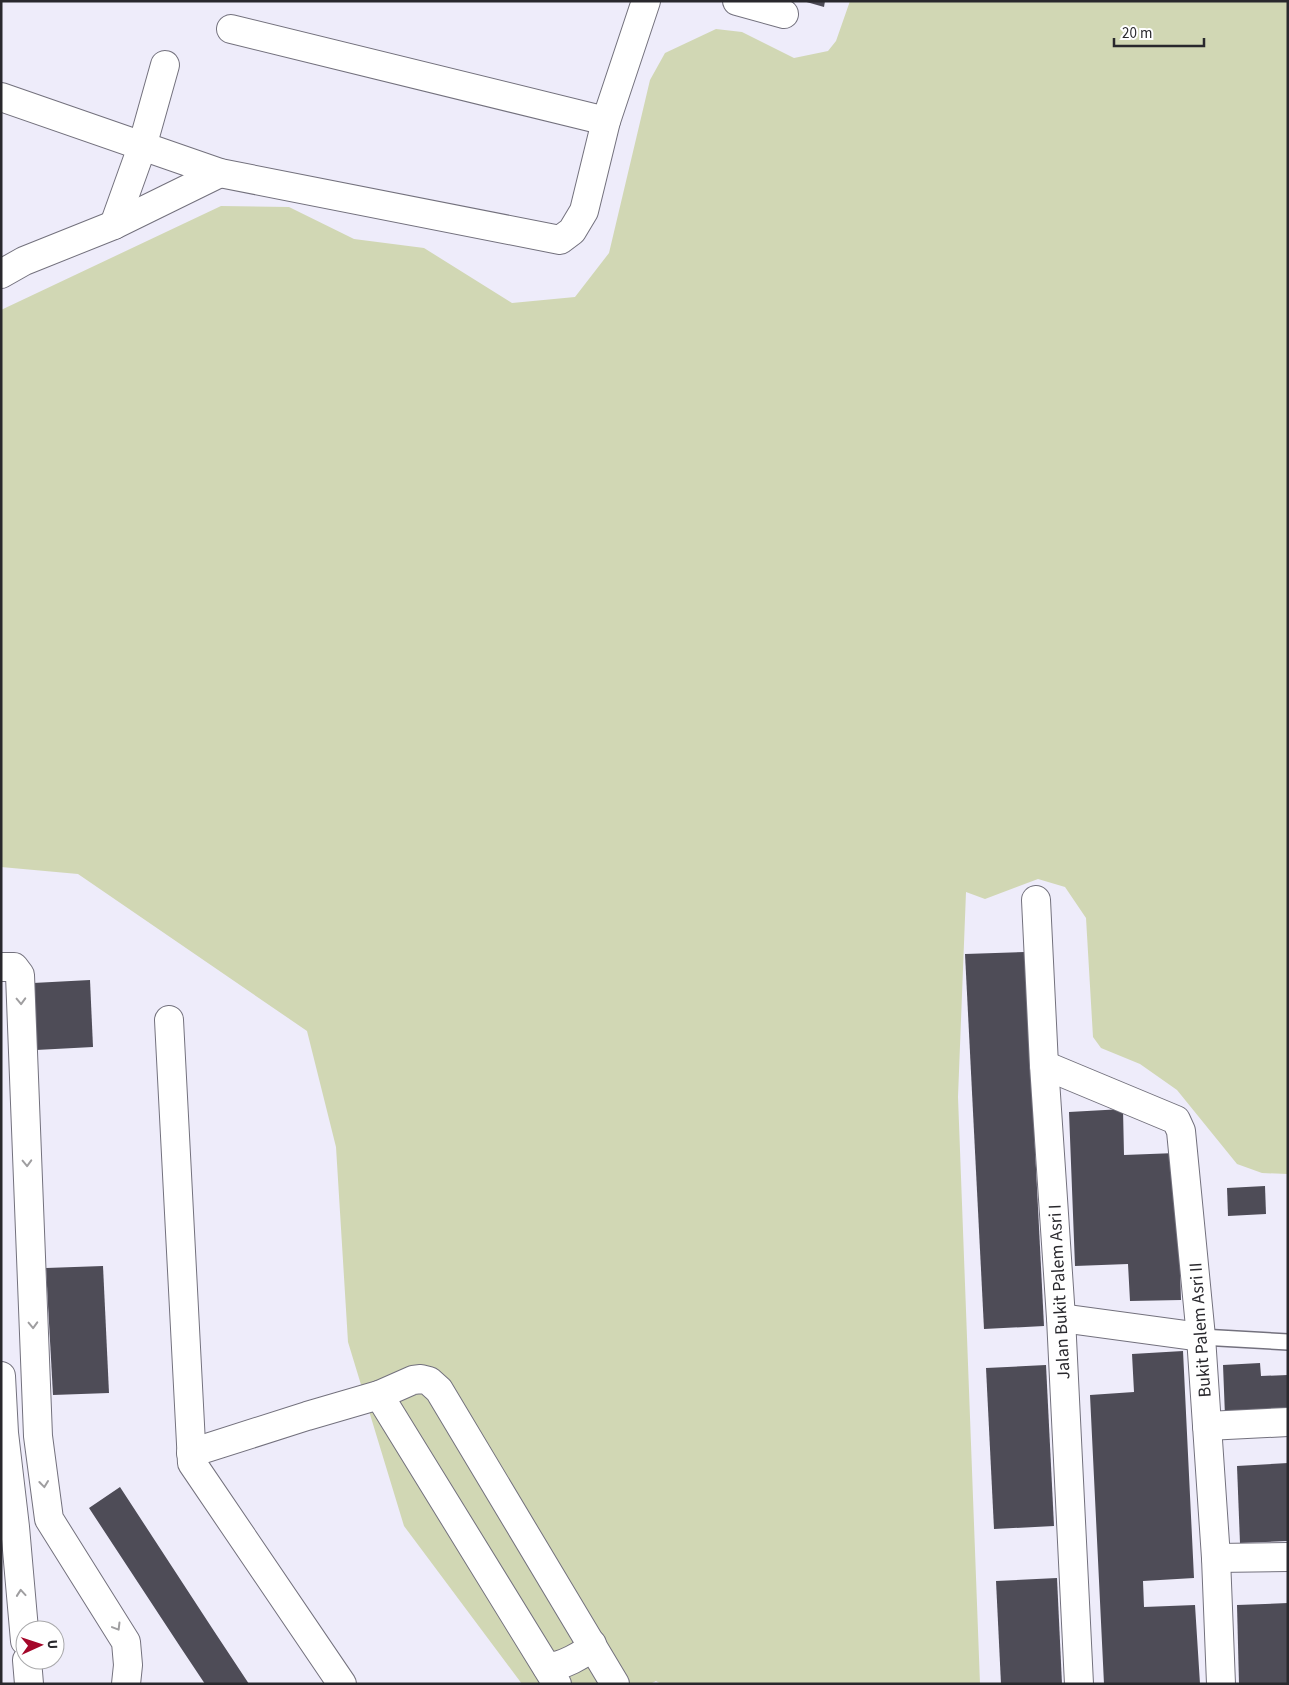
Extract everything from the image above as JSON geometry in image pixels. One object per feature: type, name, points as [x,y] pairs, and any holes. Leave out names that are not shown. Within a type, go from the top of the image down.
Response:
[{"type":"street","points":[[1,97],[220,173],[560,240],[572,231],[584,211],[606,121],[646,1]]},
{"type":"street","points":[[737,1],[784,14]]},
{"type":"street","points":[[231,29],[606,121]]},
{"type":"street","points":[[114,225],[142,147],[165,65]]},
{"type":"street","points":[[9,262],[114,225],[220,173]]},
{"type":"street","name":"Jalan Bukit Palem Asri I","points":[[1036,900],[1044,1065],[1061,1318],[1079,1684]]},
{"type":"street","points":[[1,967],[14,967],[20,975],[38,1436],[49,1519],[126,1642],[128,1665],[126,1684]]},
{"type":"street","points":[[169,1020],[192,1463],[342,1684]]},
{"type":"street","name":"Bukit Palem Asri II","points":[[1044,1065],[1176,1120],[1182,1131],[1201,1337],[1216,1558],[1221,1684]]},
{"type":"street","points":[[1061,1318],[1201,1337]]},
{"type":"street","points":[[1,1376],[3,1433],[15,1527],[23,1620]]},
{"type":"street","points":[[191,1452],[379,1395],[413,1380],[429,1381],[439,1390],[615,1684]]},
{"type":"street","points":[[379,1395],[552,1676]]},
{"type":"street","points":[[1207,1426],[1288,1422]]},
{"type":"street","points":[[3,1433],[38,1436]]},
{"type":"street","points":[[15,1527],[49,1519]]},
{"type":"street","points":[[1216,1558],[1288,1557]]},
{"type":"street","points":[[552,1676],[557,1666],[585,1653],[592,1644]]},
{"type":"street","points":[[28,1670],[29,1684]]},
{"type":"lane","points":[[1201,1337],[1288,1342]]},
{"type":"green space","points":[[850,1],[1288,1],[1288,1174],[1262,1173],[1237,1164],[1177,1090],[1140,1064],[1101,1048],[1093,1037],[1086,918],[1065,887],[1038,879],[985,899],[966,892],[958,1097],[980,1684],[661,1684],[656,1681],[650,1684],[522,1684],[404,1526],[348,1342],[336,1147],[307,1031],[78,874],[1,867],[1,310],[221,206],[289,207],[354,239],[424,248],[512,303],[575,297],[609,253],[650,80],[665,53],[716,29],[742,32],[794,58],[828,51],[836,41]]},
{"type":"building","points":[[803,1],[825,1],[824,7]]},
{"type":"building","points":[[1025,952],[1044,1326],[984,1329],[965,954]]},
{"type":"building","points":[[90,980],[93,1047],[36,1050],[33,983]]},
{"type":"building","points":[[1123,1109],[1124,1155],[1176,1153],[1181,1300],[1130,1301],[1128,1264],[1075,1266],[1069,1112]]},
{"type":"building","points":[[1265,1186],[1266,1214],[1228,1216],[1227,1188]]},
{"type":"building","points":[[103,1266],[109,1393],[53,1395],[46,1268]]},
{"type":"building","points":[[1183,1351],[1194,1578],[1143,1581],[1144,1607],[1195,1605],[1200,1684],[1104,1684],[1090,1395],[1134,1392],[1132,1354]]},
{"type":"building","points":[[1260,1363],[1261,1376],[1288,1375],[1288,1413],[1225,1416],[1223,1365]]},
{"type":"building","points":[[1046,1365],[1054,1526],[994,1529],[986,1368]]},
{"type":"building","points":[[1288,1463],[1288,1541],[1240,1543],[1237,1466]]},
{"type":"building","points":[[120,1487],[249,1684],[205,1684],[89,1508]]},
{"type":"building","points":[[1057,1578],[1062,1684],[1001,1684],[996,1581]]},
{"type":"building","points":[[1288,1603],[1288,1684],[1239,1684],[1237,1605]]}]
